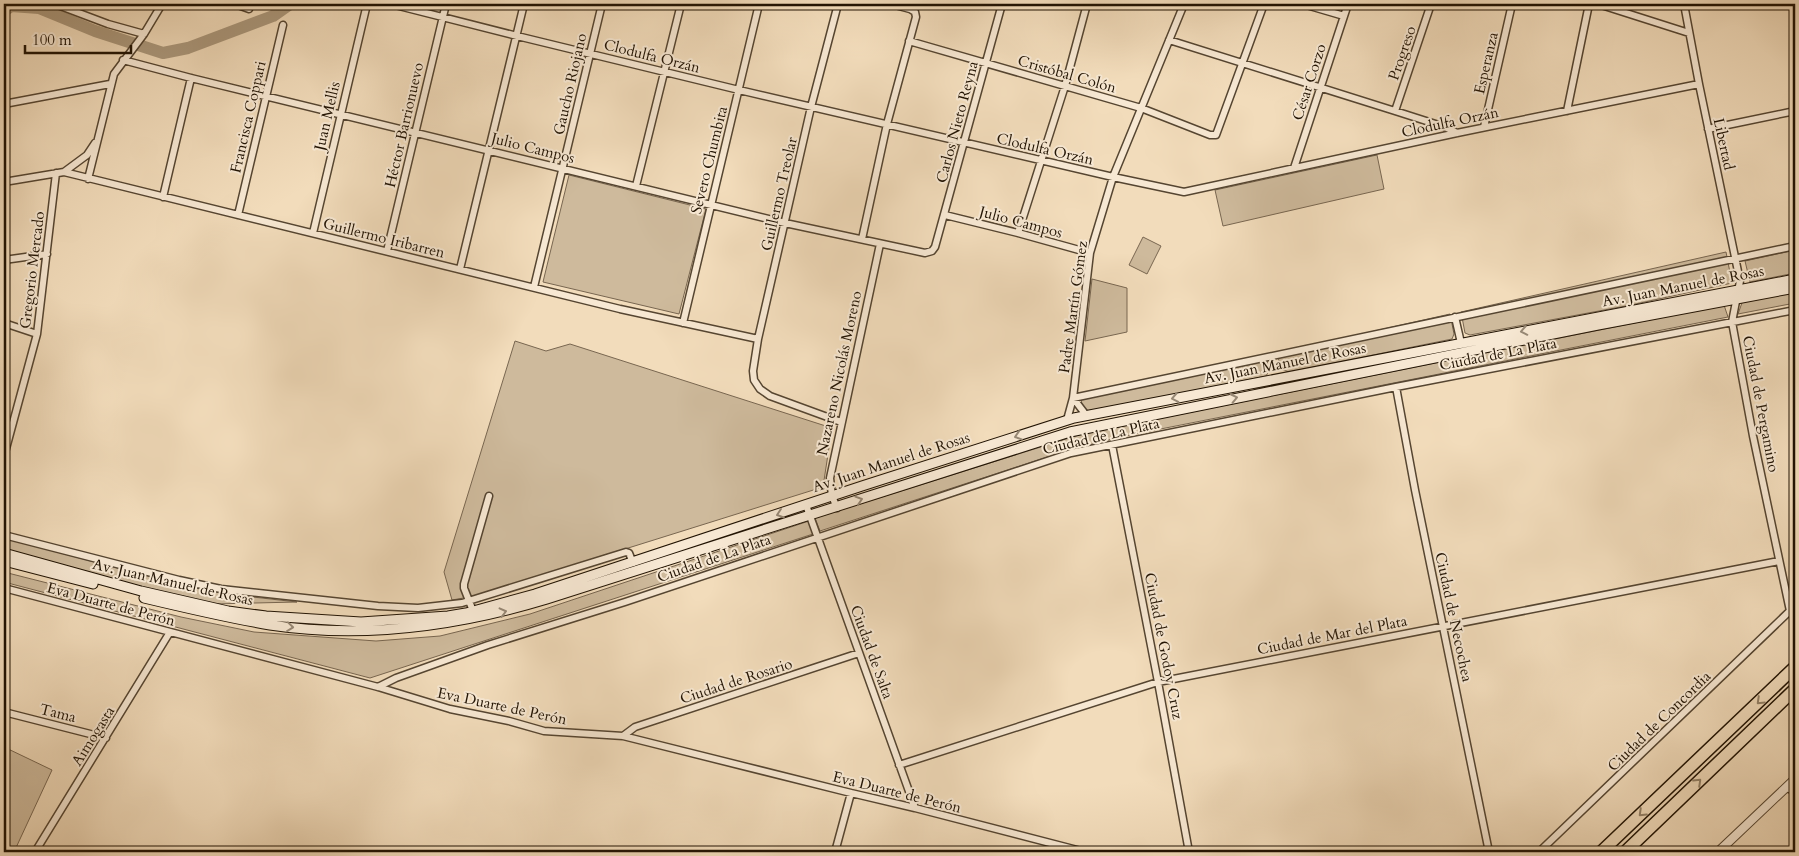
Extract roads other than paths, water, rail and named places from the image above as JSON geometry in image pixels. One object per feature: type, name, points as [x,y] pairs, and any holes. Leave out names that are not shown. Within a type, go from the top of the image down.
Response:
[{"type":"highway","points":[[1601,852],[1795,668]]},
{"type":"highway","points":[[1625,852],[1795,689]]},
{"type":"main road","name":"Av. Juan Manuel de Rosas","points":[[4,561],[210,614],[271,625],[372,630],[450,623],[505,612],[810,517],[1070,432],[1738,294],[1795,279]]},
{"type":"main road","name":"Av. Juan Manuel de Rosas","points":[[4,553],[141,591],[228,611],[323,621],[361,622],[421,619],[473,611],[535,594],[1086,415],[1461,343],[1738,294],[1795,288]]},
{"type":"street","points":[[55,4],[108,24],[144,34]]},
{"type":"street","points":[[88,180],[110,84],[114,74],[144,34],[162,4]]},
{"type":"street","points":[[235,4],[250,9]]},
{"type":"street","name":"Juan Mellis","points":[[313,233],[367,4]]},
{"type":"street","name":"Clodulfa Orzán","points":[[391,4],[739,90],[1184,192],[1484,127],[1699,84]]},
{"type":"street","name":"Héctor Barrionuevo","points":[[388,251],[446,4]]},
{"type":"street","points":[[460,269],[524,4]]},
{"type":"street","name":"Gaucho Riojano","points":[[534,287],[602,4]]},
{"type":"street","points":[[636,186],[682,4]]},
{"type":"street","name":"Severo Chumbita","points":[[683,323],[759,4]]},
{"type":"street","name":"Guillermo Treolar","points":[[838,4],[811,107],[758,339],[753,371],[754,380],[760,389],[770,396],[841,422]]},
{"type":"street","points":[[862,239],[887,124],[916,17],[915,12],[910,9],[891,4]]},
{"type":"street","name":"Carlos Nieto Reyna","points":[[935,247],[1002,4]]},
{"type":"street","points":[[1018,233],[1065,86],[1087,4]]},
{"type":"street","name":"Padre Martín Gómez","points":[[1067,420],[1073,398],[1090,253],[1113,177],[1184,4]]},
{"type":"street","points":[[1243,64],[1264,4]]},
{"type":"street","points":[[1303,4],[1344,16]]},
{"type":"street","name":"César Corzo","points":[[1294,168],[1348,4]]},
{"type":"street","name":"Progreso","points":[[1396,111],[1431,4]]},
{"type":"street","name":"Esperanza","points":[[1484,127],[1512,4]]},
{"type":"street","points":[[1567,111],[1589,4]]},
{"type":"street","points":[[1598,4],[1689,33]]},
{"type":"street","name":"Libertad","points":[[1684,4],[1740,282],[1738,294]]},
{"type":"street","name":"Francisca Coppari","points":[[238,215],[283,25]]},
{"type":"street","points":[[1169,40],[1396,111],[1457,133]]},
{"type":"street","name":"Cristóbal Colón","points":[[909,41],[1141,108],[1216,136],[1243,64]]},
{"type":"street","name":"Julio Campos","points":[[123,60],[265,97],[785,223],[925,253],[932,251],[935,247]]},
{"type":"street","points":[[163,197],[190,78]]},
{"type":"street","points":[[4,104],[110,84]]},
{"type":"street","points":[[1708,129],[1795,111]]},
{"type":"street","points":[[64,172],[87,156],[99,135]]},
{"type":"street","name":"Guillermo Iribarren","points":[[4,182],[64,172],[88,180],[683,323],[758,339]]},
{"type":"street","name":"Gregorio Mercado","points":[[4,456],[37,334],[56,173]]},
{"type":"street","name":"Julio Campos","points":[[945,215],[1090,253]]},
{"type":"street","name":"Nazareno Nicolás Moreno","points":[[837,508],[832,496],[830,478],[880,244]]},
{"type":"street","points":[[1086,415],[1073,398],[1795,246]]},
{"type":"street","points":[[4,260],[47,254]]},
{"type":"street","name":"Ciudad de Pergamino","points":[[1738,294],[1732,322],[1779,561],[1793,608]]},
{"type":"street","name":"Ciudad de La Plata","points":[[378,688],[396,678],[488,646],[1071,453],[1396,387],[1795,310]]},
{"type":"street","points":[[1455,318],[1461,343]]},
{"type":"street","points":[[4,324],[37,334]]},
{"type":"street","name":"Ciudad de Necochea","points":[[1396,387],[1415,490],[1489,852]]},
{"type":"street","name":"Ciudad de Godoy Cruz","points":[[1112,445],[1189,852]]},
{"type":"street","points":[[473,611],[464,584],[489,496]]},
{"type":"street","name":"Ciudad de Salta","points":[[806,505],[915,808]]},
{"type":"street","points":[[4,535],[179,580],[239,592],[411,608],[469,600],[626,552],[629,553],[633,563]]},
{"type":"street","name":"Ciudad de Mar del Plata","points":[[899,765],[1158,682],[1779,561]]},
{"type":"street","name":"Eva Duarte de Perón","points":[[4,588],[450,709],[509,721],[544,731],[623,736],[1085,852]]},
{"type":"street","name":"Ciudad de Concordia","points":[[1539,852],[1793,608]]},
{"type":"street","name":"Aimogasta","points":[[35,852],[170,632]]},
{"type":"street","name":"Ciudad de Rosario","points":[[623,736],[636,727],[859,654]]},
{"type":"street","name":"Tama","points":[[4,712],[106,738]]},
{"type":"street","points":[[1718,852],[1795,779]]},
{"type":"street","points":[[1786,788],[1795,791]]},
{"type":"street","points":[[836,852],[851,793]]},
{"type":"waterway","points":[[4,11],[11,6],[39,8],[95,31],[163,53],[188,48],[273,16],[290,4]]}]
